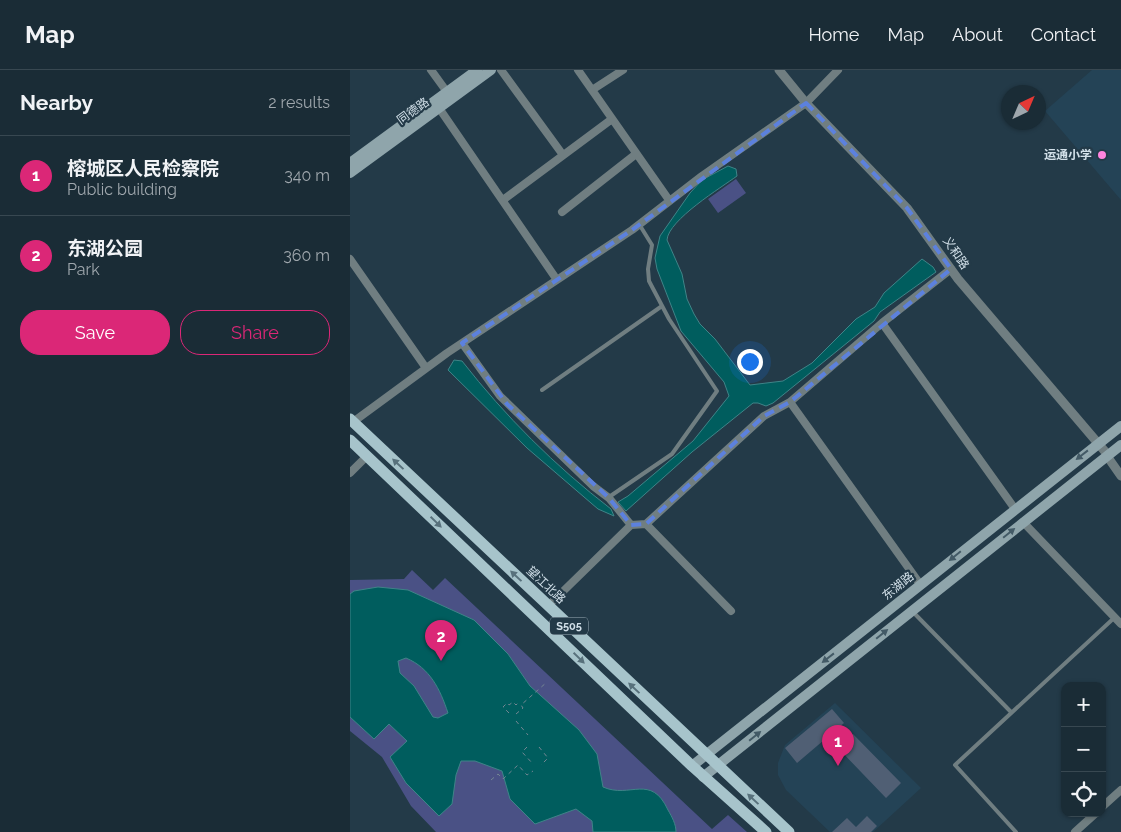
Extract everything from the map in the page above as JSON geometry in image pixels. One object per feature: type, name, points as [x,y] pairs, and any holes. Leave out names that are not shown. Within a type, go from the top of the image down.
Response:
[{"type":"main road","name":"同德路","points":[[350,163],[477,70]]},
{"type":"main road","name":"同德路","points":[[350,173],[491,70]]},
{"type":"main road","name":"望江北路","points":[[352,420],[705,755],[789,832]]},
{"type":"main road","name":"东湖路","points":[[692,766],[1015,508],[1121,426]]},
{"type":"main road","name":"S505","points":[[350,440],[703,777],[766,832]]},
{"type":"main road","points":[[703,777],[1023,522],[1114,452]]},
{"type":"street","points":[[431,70],[447,92]]},
{"type":"street","points":[[501,70],[563,155]]},
{"type":"street","points":[[578,70],[669,200]]},
{"type":"street","points":[[592,90],[623,70]]},
{"type":"street","name":"义和路","points":[[780,70],[806,103],[907,208],[928,234],[950,269],[1098,443],[1114,452],[1121,476]]},
{"type":"street","points":[[352,420],[462,343],[639,224],[669,200],[806,103],[838,70]]},
{"type":"street","points":[[439,108],[557,280]]},
{"type":"street","points":[[502,200],[612,119]]},
{"type":"street","points":[[562,212],[636,154]]},
{"type":"street","points":[[350,259],[426,368]]},
{"type":"street","points":[[548,606],[631,525],[646,524],[764,416],[790,402],[882,323],[950,269]]},
{"type":"street","points":[[882,323],[1015,508]]},
{"type":"street","points":[[462,343],[485,378],[507,404],[593,486],[609,498],[631,525]]},
{"type":"street","points":[[790,402],[920,584]]},
{"type":"street","points":[[350,473],[367,456]]},
{"type":"street","points":[[1023,522],[1121,624]]},
{"type":"street","points":[[646,524],[730,611]]},
{"type":"street","points":[[1106,803],[1121,790]]},
{"type":"street","points":[[1075,832],[1092,817]]},
{"type":"lane","points":[[609,498],[672,454],[718,390],[662,306],[649,281],[651,242],[639,224]]},
{"type":"lane","points":[[542,390],[662,306]]},
{"type":"lane","points":[[912,611],[1011,712]]},
{"type":"lane","points":[[1016,832],[954,765],[1114,617]]},
{"type":"path","points":[[516,714],[523,708],[521,705],[546,682]]},
{"type":"path","points":[[509,714],[503,707],[507,703],[509,705],[512,702],[521,705]]},
{"type":"path","points":[[516,721],[528,735]]},
{"type":"path","points":[[527,747],[522,752],[533,764]]},
{"type":"path","points":[[539,747],[548,758],[541,764]]},
{"type":"path","points":[[492,780],[498,774],[503,779],[518,765],[528,775],[533,771]]},
{"type":"highlighted area","points":[[806,103],[907,208],[951,269],[790,402],[764,416],[646,524],[631,525],[609,498],[507,404],[462,343],[632,230]]},
{"type":"shaded area","name":"运通小学","points":[[1092,70],[1121,70],[1121,200],[1046,112],[1046,110]]},
{"type":"shaded area","points":[[728,166],[736,169],[737,176],[676,223],[667,240],[682,274],[687,299],[694,314],[750,385],[783,381],[812,363],[856,319],[875,307],[884,293],[922,259],[933,267],[936,272],[880,312],[874,321],[773,403],[766,406],[753,403],[692,452],[626,511],[618,502],[628,496],[693,441],[729,396],[724,382],[681,331],[657,269],[655,258],[660,236],[690,193],[702,180]]},
{"type":"shaded area","points":[[736,179],[746,193],[718,213],[708,199]]},
{"type":"shaded area","points":[[454,360],[462,361],[513,421],[551,458],[611,509],[614,516],[598,509],[527,448],[448,370]]},
{"type":"shaded area","points":[[412,570],[433,590],[445,578],[712,829],[728,815],[747,832],[436,832],[411,806],[382,757],[350,731],[350,580],[404,579]]},
{"type":"shaded area","points":[[378,587],[408,590],[474,620],[508,654],[530,686],[579,730],[597,754],[603,787],[613,790],[639,789],[654,792],[671,815],[675,823],[676,832],[593,832],[592,821],[576,809],[535,824],[510,799],[502,771],[475,761],[461,761],[456,775],[452,804],[439,816],[406,783],[390,757],[407,741],[389,724],[374,739],[350,717],[350,594],[354,591]],"holes":[[[406,658],[422,667],[433,680],[448,713],[438,718],[433,717],[414,686],[400,673],[398,661]]]},
{"type":"shaded area","points":[[835,703],[921,788],[873,832],[830,832],[786,790],[778,775],[778,763],[785,745]]},
{"type":"building","points":[[832,709],[844,723],[797,763],[785,748]]},
{"type":"building","points":[[853,734],[901,783],[886,798],[838,748]]},
{"type":"building","points":[[867,816],[877,826],[871,832],[832,832],[847,818],[856,827]]},
{"type":"place","name":"运通小学","points":[[1102,155]]},
{"type":"place","name":"东湖公园","points":[[441,661]]},
{"type":"place","name":"榕城区人民检察院","points":[[838,766]]}]
